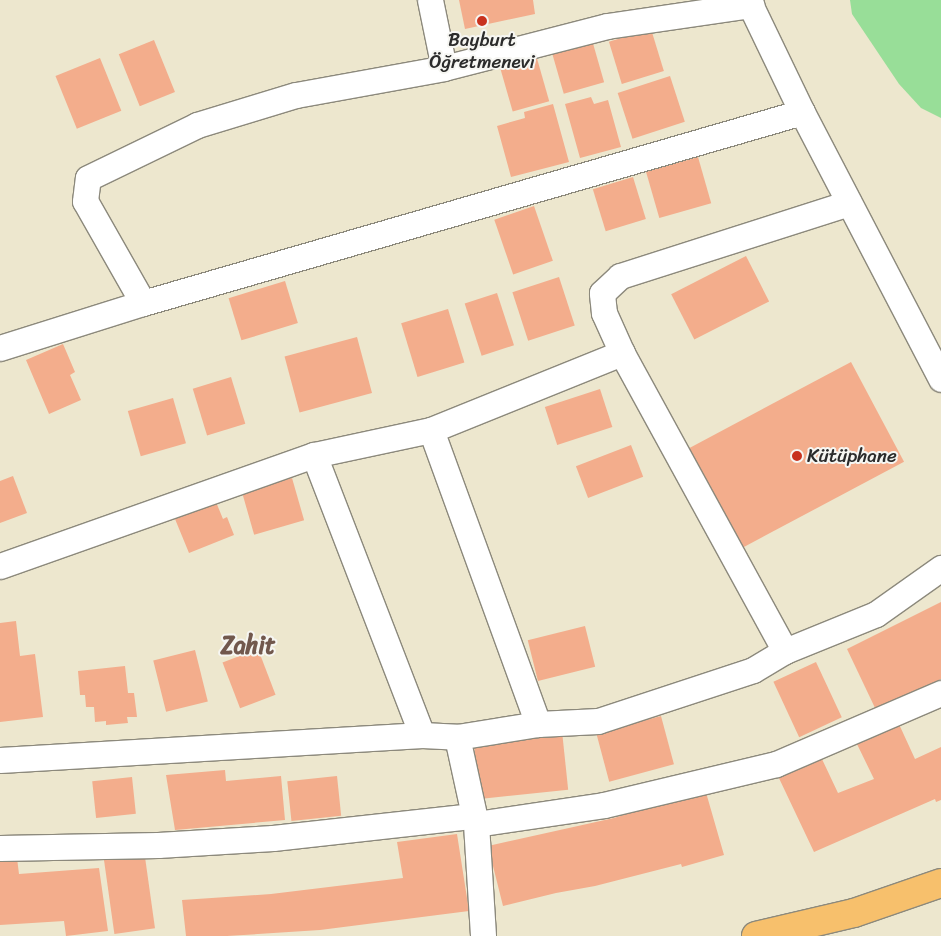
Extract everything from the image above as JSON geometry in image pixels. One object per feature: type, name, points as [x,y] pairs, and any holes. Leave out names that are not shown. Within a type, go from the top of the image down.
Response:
[{"type":"highway","points":[[756,936],[854,913],[941,883]]},
{"type":"street","points":[[430,0],[444,68]]},
{"type":"street","points":[[143,304],[85,202],[88,178],[197,125],[296,95],[444,68],[607,26],[750,3],[802,112],[941,379]]},
{"type":"street","points":[[0,348],[143,304],[802,112]]},
{"type":"street","points":[[785,651],[622,353],[604,313],[602,293],[620,276],[849,203]]},
{"type":"street","points":[[0,566],[314,456],[431,430],[622,353]]},
{"type":"street","points":[[431,430],[538,724]]},
{"type":"street","points":[[314,456],[422,735]]},
{"type":"street","points":[[0,760],[422,735],[457,737],[538,724],[598,721],[753,670],[785,651],[876,614],[941,568]]},
{"type":"street","points":[[0,848],[158,845],[273,838],[474,820],[604,804],[776,764],[941,693]]},
{"type":"street","points":[[457,737],[474,820],[483,936]]},
{"type":"green space","points":[[850,0],[941,0],[941,118],[921,108],[899,84],[852,14]]},
{"type":"building","name":"Bayburt Öğretmenevi","points":[[459,0],[533,0],[535,14],[465,29]]},
{"type":"building","points":[[651,29],[664,71],[622,84],[609,42]]},
{"type":"building","points":[[154,40],[175,92],[140,106],[119,54]]},
{"type":"building","points":[[592,40],[604,82],[564,94],[552,52]]},
{"type":"building","points":[[536,55],[549,101],[513,112],[499,65]]},
{"type":"building","points":[[100,58],[121,111],[77,129],[55,76]]},
{"type":"building","points":[[670,76],[685,122],[633,139],[618,93]]},
{"type":"building","points":[[591,97],[594,104],[608,100],[621,147],[580,158],[565,104]]},
{"type":"building","points":[[553,104],[569,162],[511,177],[497,126],[525,118],[524,112]]},
{"type":"building","points":[[698,157],[711,203],[659,218],[646,172]]},
{"type":"building","points":[[633,177],[646,219],[606,231],[593,189]]},
{"type":"building","points":[[534,206],[553,261],[513,275],[494,220]]},
{"type":"building","points":[[746,256],[769,301],[694,340],[671,294]]},
{"type":"building","points":[[559,277],[575,326],[528,341],[512,292]]},
{"type":"building","points":[[285,281],[298,323],[241,340],[229,298]]},
{"type":"building","points":[[497,293],[514,345],[482,356],[465,304]]},
{"type":"building","points":[[448,309],[464,363],[418,377],[401,323]]},
{"type":"building","points":[[357,337],[372,393],[300,412],[285,356]]},
{"type":"building","points":[[63,344],[75,372],[70,375],[81,400],[49,414],[26,360]]},
{"type":"building","name":"Kütüphane","points":[[851,362],[904,462],[742,548],[689,448]]},
{"type":"building","points":[[231,377],[245,424],[207,436],[193,389]]},
{"type":"building","points":[[600,389],[612,427],[557,445],[545,407]]},
{"type":"building","points":[[173,398],[186,443],[141,456],[128,411]]},
{"type":"building","points":[[631,445],[643,477],[588,498],[576,466]]},
{"type":"building","points":[[13,476],[27,513],[0,523],[0,481]]},
{"type":"building","points":[[292,478],[304,520],[254,535],[242,492]]},
{"type":"building","points":[[216,502],[223,519],[227,517],[234,535],[189,553],[175,519]]},
{"type":"building","points":[[941,602],[941,679],[876,710],[847,649]]},
{"type":"building","points":[[16,621],[20,656],[35,654],[43,717],[0,722],[0,623]]},
{"type":"building","points":[[585,626],[595,667],[538,681],[528,640]]},
{"type":"building","points":[[258,649],[276,695],[240,708],[223,663]]},
{"type":"building","points":[[195,650],[208,701],[166,712],[153,660]]},
{"type":"building","points":[[816,662],[842,717],[799,737],[773,682]]},
{"type":"building","points":[[125,666],[128,693],[134,693],[137,717],[127,717],[128,723],[106,725],[106,721],[95,722],[94,707],[86,707],[85,695],[80,695],[78,671]]},
{"type":"building","points":[[661,716],[674,764],[609,782],[596,733]]},
{"type":"building","points":[[898,722],[915,759],[941,747],[941,800],[936,802],[935,799],[814,852],[777,774],[821,757],[838,793],[874,779],[856,742]]},
{"type":"building","points":[[562,731],[568,790],[480,799],[473,740]]},
{"type":"building","points":[[225,770],[226,781],[281,776],[285,820],[175,830],[166,775]]},
{"type":"building","points":[[337,776],[341,816],[291,821],[287,781]]},
{"type":"building","points":[[132,777],[136,814],[96,818],[92,781]]},
{"type":"building","points":[[705,789],[724,855],[682,867],[681,864],[595,886],[503,906],[488,846],[614,818]]},
{"type":"building","points":[[457,834],[469,911],[320,930],[227,936],[186,936],[182,900],[271,894],[403,878],[397,842]]},
{"type":"building","points":[[144,850],[155,928],[114,934],[103,856]]},
{"type":"building","points":[[17,858],[19,874],[99,868],[108,931],[66,936],[64,921],[0,925],[0,859]]},
{"type":"place","name":"Bayburt Öğretmenevi","points":[[482,21]]},
{"type":"place","name":"Kütüphane","points":[[797,456]]},
{"type":"district","name":"Zahit","points":[[248,646]]}]
